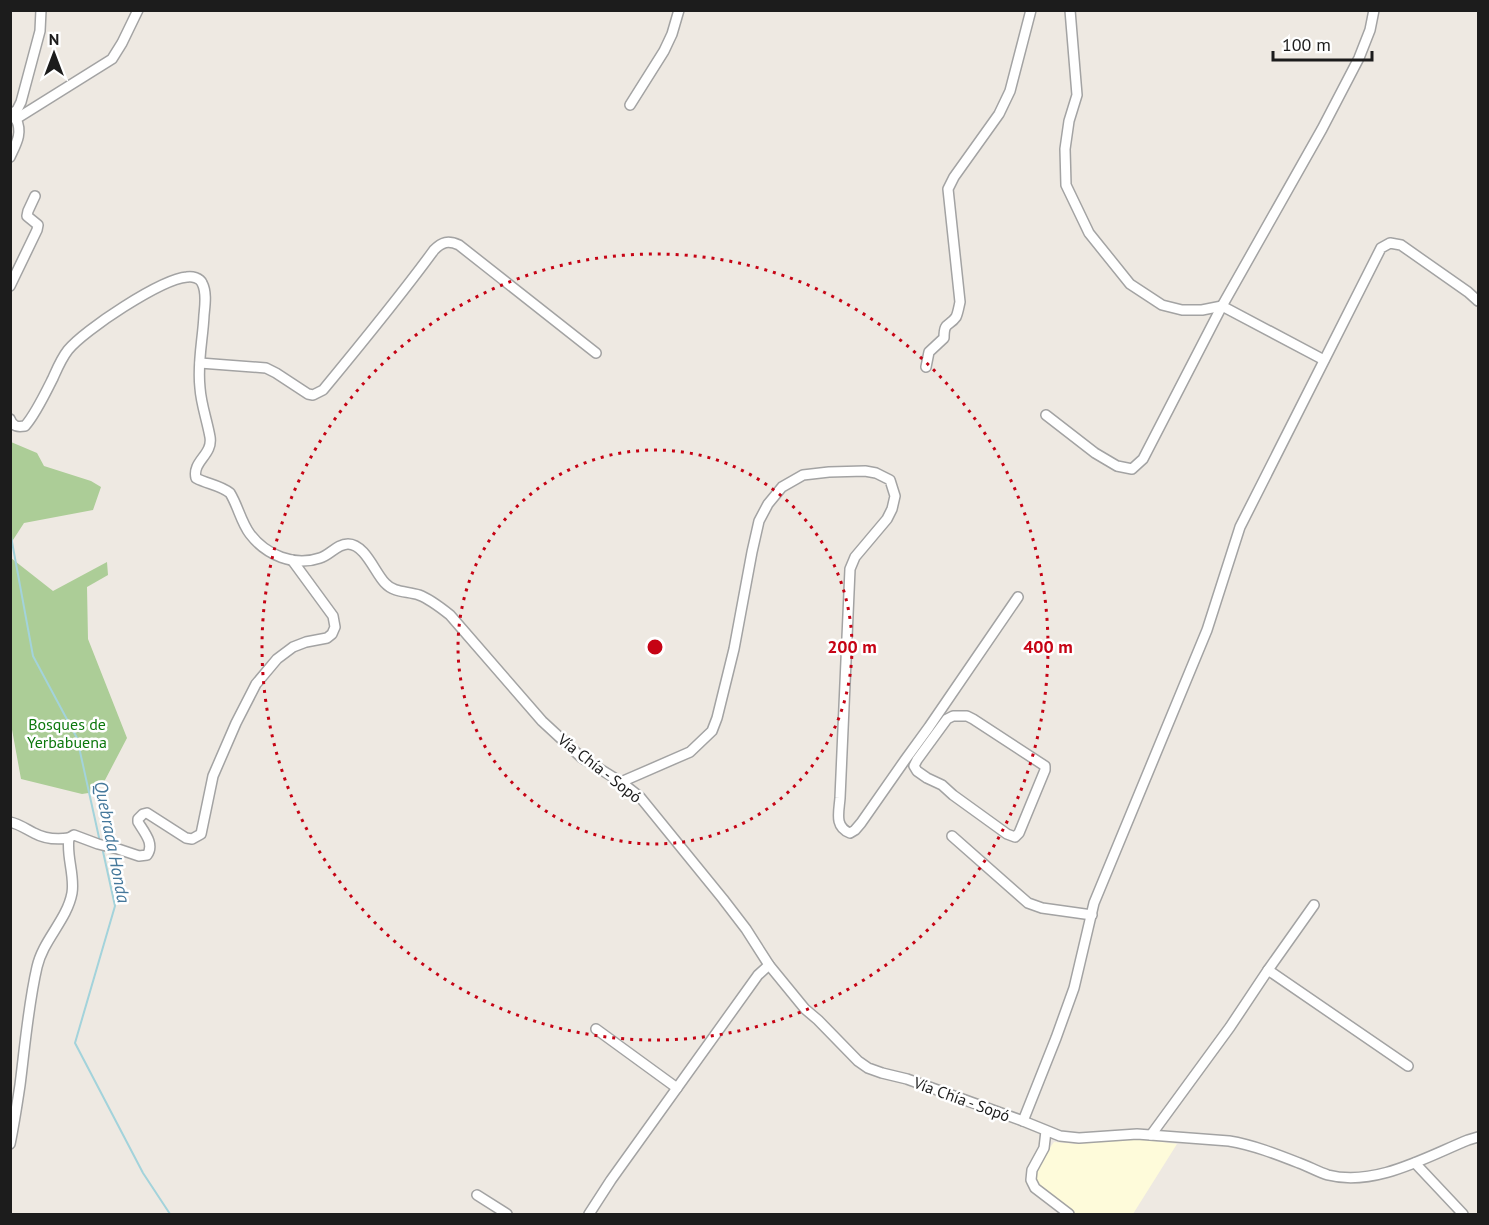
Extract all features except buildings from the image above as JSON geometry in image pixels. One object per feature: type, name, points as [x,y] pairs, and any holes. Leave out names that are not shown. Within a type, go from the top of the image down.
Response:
[{"type":"street","points":[[12,117],[21,102],[40,31],[41,10]]},
{"type":"street","points":[[12,117],[112,59],[138,10]]},
{"type":"street","points":[[630,105],[664,51],[679,10]]},
{"type":"street","points":[[926,367],[929,352],[944,338],[944,330],[956,317],[960,302],[948,189],[999,114],[1010,91],[1031,10]]},
{"type":"street","points":[[1070,10],[1077,94],[1069,121],[1065,149],[1066,185],[1089,233],[1131,284],[1162,305],[1182,310],[1202,310],[1222,306],[1324,360]]},
{"type":"street","points":[[1046,415],[1095,453],[1117,466],[1132,469],[1143,459],[1222,306],[1322,129],[1359,58],[1370,30],[1374,10]]},
{"type":"street","points":[[10,157],[20,134],[20,126],[12,117]]},
{"type":"street","points":[[10,286],[37,230],[38,225],[27,216],[36,196]]},
{"type":"street","points":[[200,363],[266,368],[309,394],[319,393],[405,290],[434,250],[445,242],[459,245],[596,352]]},
{"type":"street","points":[[1023,1121],[1074,988],[1095,903],[1207,630],[1240,527],[1381,248],[1390,243],[1401,245],[1479,301]]},
{"type":"street","name":"Vía Chía - Sopó","points":[[10,419],[18,427],[25,426],[48,389],[68,349],[90,330],[169,282],[191,276],[198,279],[203,284],[205,307],[200,385],[210,448],[196,466],[196,478],[230,493],[250,534],[268,552],[285,559],[305,561],[321,558],[340,546],[348,544],[358,546],[386,584],[394,590],[422,596],[450,615],[547,727],[582,758],[640,796],[746,929],[769,965],[805,1009],[868,1068],[907,1079],[1060,1136],[1069,1138],[1121,1134],[1150,1135],[1242,1144],[1282,1156],[1329,1175],[1360,1177],[1379,1175],[1479,1137]]},
{"type":"street","points":[[621,782],[690,752],[712,731],[735,649],[759,521],[768,504],[782,487],[803,475],[865,471],[876,473],[890,480],[895,496],[887,519],[855,557],[850,569],[839,824],[843,830],[850,833],[855,830],[933,730],[953,716],[967,716],[1045,766],[1019,833],[1015,837],[1007,834],[942,785],[917,771],[914,766],[933,730],[1018,597]]},
{"type":"street","points":[[10,822],[56,840],[74,835],[139,856],[147,855],[151,845],[138,822],[142,814],[147,813],[186,838],[192,839],[201,834],[213,776],[256,684],[277,659],[293,647],[327,638],[334,631],[333,616],[292,560]]},
{"type":"street","points":[[952,836],[1028,903],[1042,908],[1092,915]]},
{"type":"street","points":[[10,1144],[15,1088],[37,966],[42,952],[68,907],[73,889],[69,838]]},
{"type":"street","points":[[1150,1135],[1230,1027],[1314,905]]},
{"type":"street","points":[[590,1215],[611,1180],[758,975],[769,965]]},
{"type":"street","points":[[1268,970],[1408,1066]]},
{"type":"street","points":[[596,1029],[677,1088]]},
{"type":"street","points":[[1046,1131],[1044,1148],[1032,1170],[1030,1180],[1035,1188],[1069,1215]]},
{"type":"street","points":[[1415,1162],[1463,1215]]},
{"type":"street","points":[[477,1195],[507,1215]]},
{"type":"shaded area","points":[[1131,1138],[1177,1144],[1133,1214],[1067,1214],[1025,1183],[1054,1142],[1077,1144]]},
{"type":"green space","points":[[11,442],[37,453],[44,466],[91,481],[101,487],[93,510],[24,523],[11,543]]},
{"type":"green space","name":"Bosques de Yerbabuena","points":[[11,558],[53,591],[107,562],[108,575],[87,587],[88,639],[127,738],[104,782],[95,792],[82,794],[21,779],[11,724]]},
{"type":"waterway","name":"Quebrada Honda","points":[[10,531],[33,656],[77,738],[100,842]]},
{"type":"waterway","name":"Quebrada Honda","points":[[102,847],[115,906],[75,1043],[143,1173],[170,1214]]}]
